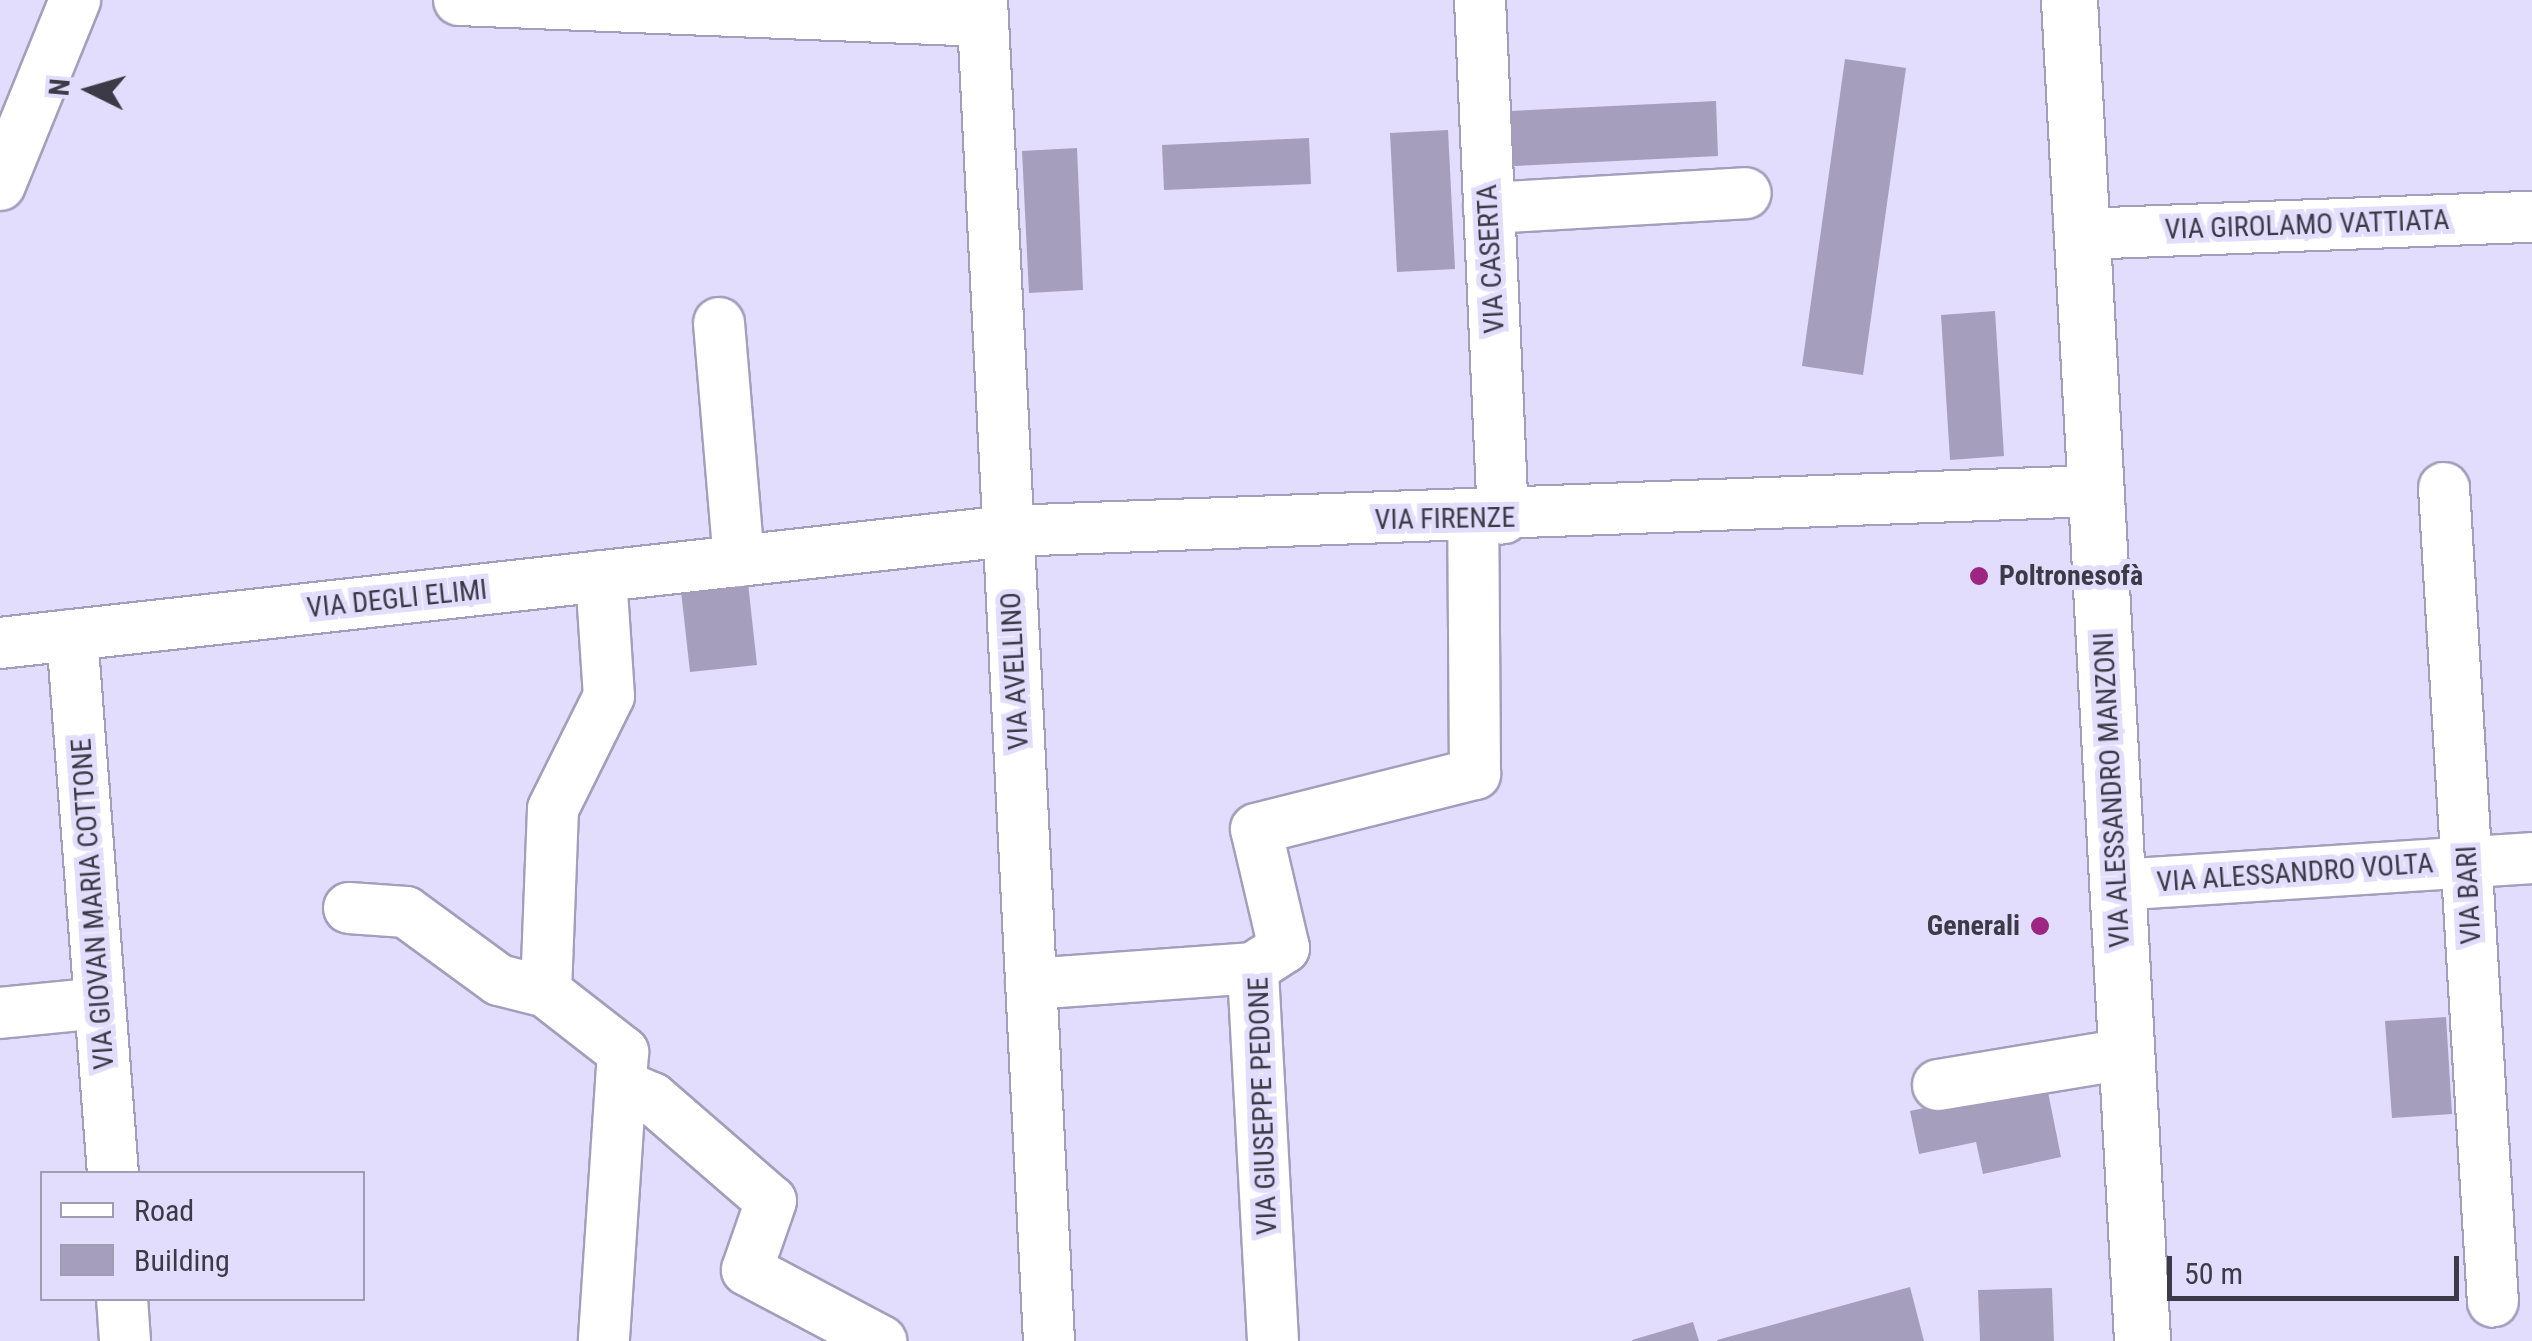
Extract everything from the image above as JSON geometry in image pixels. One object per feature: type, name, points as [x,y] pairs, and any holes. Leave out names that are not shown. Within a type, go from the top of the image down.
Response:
[{"type":"main road","name":"VIA ALESSANDRO MANZONI","points":[[2069,0],[2142,1341]]},
{"type":"street","points":[[0,185],[75,0]]},
{"type":"street","points":[[459,0],[982,10]]},
{"type":"street","name":"VIA CASERTA","points":[[1480,0],[1489,208],[1488,518]]},
{"type":"street","name":"VIA AVELLINO","points":[[982,10],[1049,1341]]},
{"type":"street","points":[[1489,208],[1746,193]]},
{"type":"street","name":"VIA GIROLAMO VATTIATA","points":[[2082,234],[2532,217]]},
{"type":"street","points":[[719,322],[739,561]]},
{"type":"street","name":"VIA BARI","points":[[2444,488],[2493,1302]]},
{"type":"street","name":"VIA FIRENZE","points":[[795,554],[1008,531],[1488,518],[2096,492]]},
{"type":"street","name":"VIA GIUSEPPE PEDONE","points":[[1273,1341],[1252,968],[1284,948],[1256,829],[1475,774],[1488,518]]},
{"type":"street","name":"VIA DEGLI ELIMI","points":[[0,643],[795,554]]},
{"type":"street","points":[[546,992],[553,809],[609,696],[601,576]]},
{"type":"street","name":"VIA GIOVAN MARIA COTTONE","points":[[72,635],[113,1171]]},
{"type":"street","name":"VIA ALESSANDRO VOLTA","points":[[2117,884],[2532,858]]},
{"type":"street","points":[[349,908],[406,912],[499,980],[546,992],[623,1052],[604,1341]]},
{"type":"street","points":[[1031,984],[1252,968]]},
{"type":"street","points":[[0,1013],[100,1004]]},
{"type":"street","points":[[1938,1085],[2126,1054]]},
{"type":"street","points":[[621,1085],[652,1098],[771,1201],[747,1270],[882,1341]]},
{"type":"street","points":[[122,1301],[125,1341]]},
{"type":"building","points":[[1845,59],[1906,68],[1863,375],[1802,366]]},
{"type":"building","points":[[1716,101],[1718,156],[1514,166],[1511,111]]},
{"type":"building","points":[[1448,130],[1455,269],[1397,272],[1390,133]]},
{"type":"building","points":[[1309,138],[1311,184],[1164,190],[1162,145]]},
{"type":"building","points":[[1077,148],[1083,290],[1029,293],[1022,151]]},
{"type":"building","points":[[1995,311],[2004,456],[1950,460],[1941,315]]},
{"type":"building","points":[[748,583],[757,665],[690,672],[681,591]]},
{"type":"building","points":[[2446,1017],[2452,1114],[2392,1118],[2385,1021]]},
{"type":"building","points":[[2046,1082],[2061,1157],[1983,1174],[1976,1142],[1919,1154],[1910,1111]]},
{"type":"building","points":[[1910,1287],[1924,1341],[1717,1341],[1717,1340]]},
{"type":"building","points":[[2052,1288],[2054,1341],[1980,1341],[1978,1290]]},
{"type":"building","points":[[1693,1322],[1699,1341],[1632,1340]]},
{"type":"place","name":"Poltronesofà","points":[[1979,576]]},
{"type":"place","name":"Generali","points":[[2040,926]]}]
